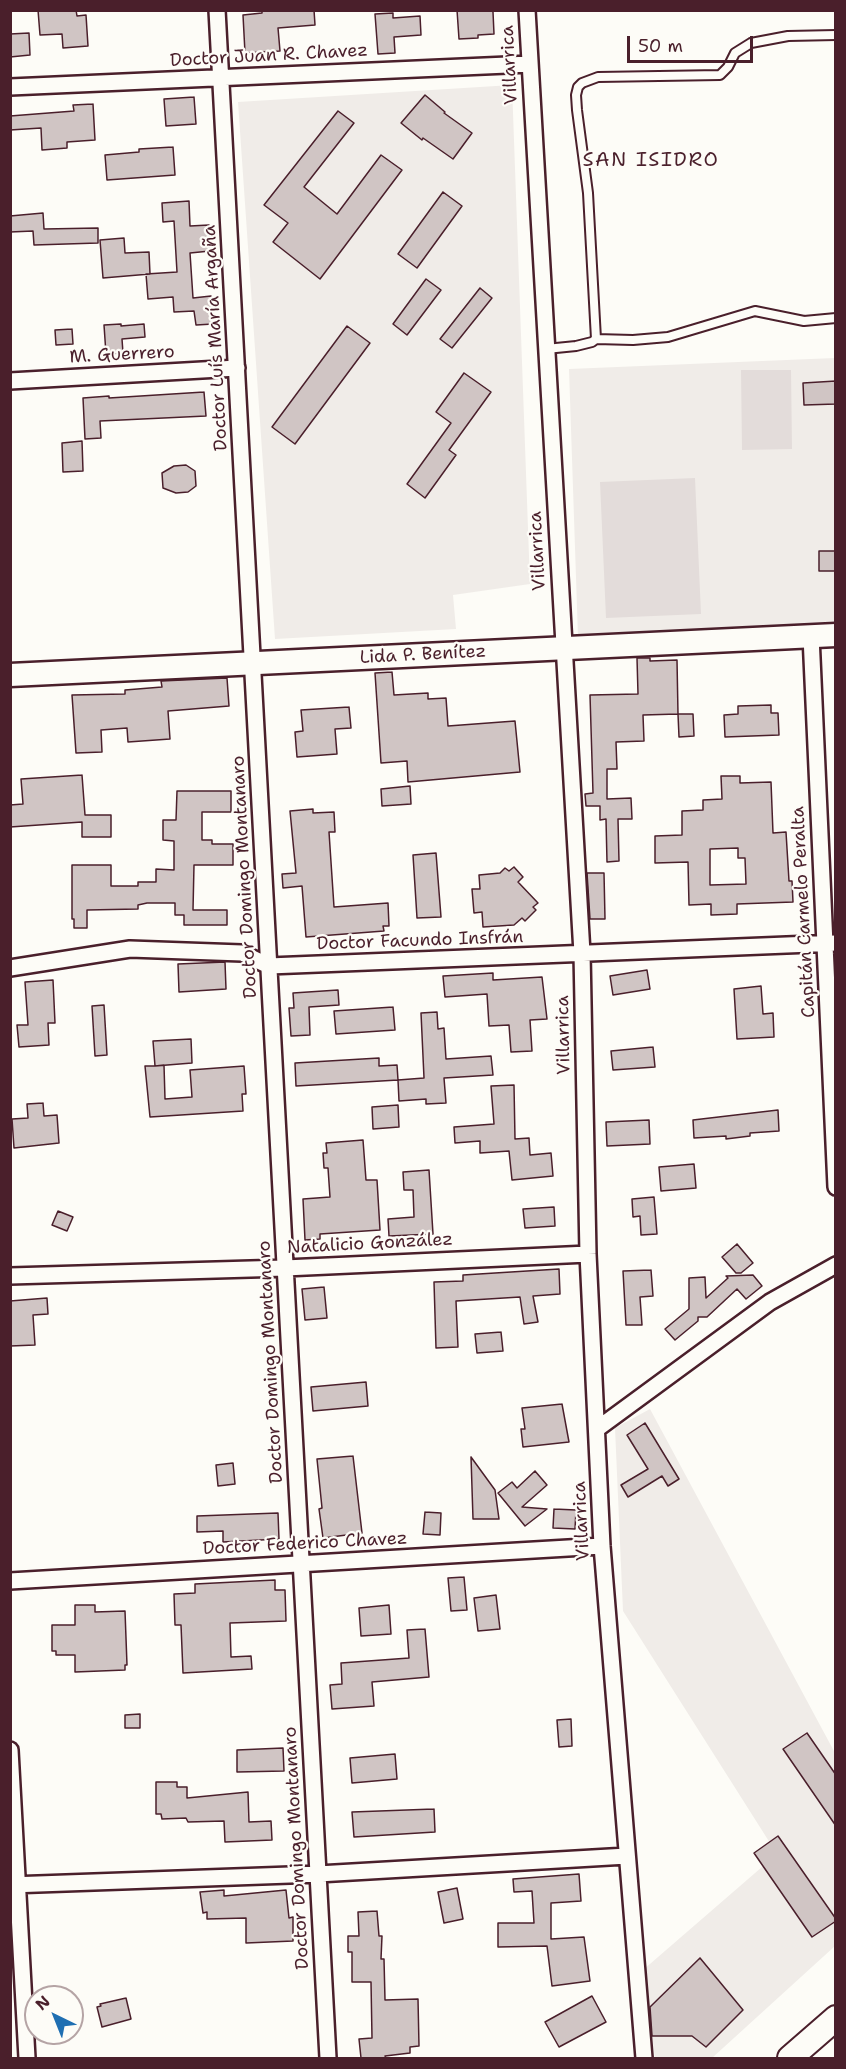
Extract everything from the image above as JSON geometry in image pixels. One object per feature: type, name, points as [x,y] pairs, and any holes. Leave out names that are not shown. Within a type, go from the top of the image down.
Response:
[{"type":"main road","points":[[790,2058],[836,2018]]},
{"type":"street","name":"Doctor Luís María Argaña","points":[[217,10],[253,664]]},
{"type":"street","name":"Villarrica","points":[[527,10],[582,953],[588,1254],[602,1546],[644,2058]]},
{"type":"street","name":"Doctor Juan R. Chavez","points":[[10,87],[530,64]]},
{"type":"street","name":"M. Guerrero","points":[[10,381],[237,368]]},
{"type":"street","name":"Lida P. Benítez","points":[[10,675],[836,635]]},
{"type":"street","name":"Capitán Carmelo Peralta","points":[[811,636],[830,943],[836,1187]]},
{"type":"street","name":"Doctor Domingo Montanaro","points":[[253,664],[328,2058]]},
{"type":"street","name":"Doctor Facundo Insfrán","points":[[10,968],[130,949],[243,953],[269,966],[830,943]]},
{"type":"street","name":"Natalicio González","points":[[10,1276],[285,1268],[588,1254]]},
{"type":"street","points":[[597,1429],[770,1302],[836,1265]]},
{"type":"street","name":"Doctor Federico Chavez","points":[[10,1581],[602,1546]]},
{"type":"street","points":[[10,1750],[14,1885],[27,2058]]},
{"type":"street","points":[[14,1885],[318,1874],[627,1856]]},
{"type":"lane","points":[[596,339],[588,193],[577,110],[578,87],[598,77],[720,75],[728,67],[735,53],[751,43],[788,36],[836,35]]},
{"type":"lane","points":[[546,349],[576,346],[596,339],[633,340],[668,337],[754,312],[804,321],[836,318]]},
{"type":"shaded area","points":[[512,85],[530,584],[453,595],[456,629],[275,639],[238,102]]},
{"type":"shaded area","points":[[835,358],[835,622],[578,637],[569,369]]},
{"type":"shaded area","points":[[741,370],[791,370],[792,449],[742,450]]},
{"type":"shaded area","points":[[695,478],[701,614],[606,618],[600,482]]},
{"type":"shaded area","points":[[650,1409],[835,1753],[835,1946],[712,2058],[655,2058],[643,1970],[777,1854],[623,1611],[615,1428]]},
{"type":"building","points":[[38,10],[76,10],[77,16],[86,15],[88,46],[63,48],[62,34],[40,35]]},
{"type":"building","points":[[262,10],[314,10],[315,25],[278,28],[280,51],[245,53],[243,15],[262,13]]},
{"type":"building","points":[[457,10],[491,10],[494,34],[459,39]]},
{"type":"building","points":[[393,13],[393,18],[420,16],[421,35],[394,37],[395,53],[378,54],[375,14]]},
{"type":"building","points":[[29,33],[30,55],[10,57],[10,34]]},
{"type":"building","points":[[425,95],[444,113],[472,133],[453,159],[423,138],[422,140],[401,123]]},
{"type":"building","points":[[194,97],[196,124],[166,126],[164,99]]},
{"type":"building","points":[[93,104],[95,140],[67,142],[67,148],[42,150],[41,128],[10,130],[10,116],[74,111],[73,105]]},
{"type":"building","points":[[338,111],[354,123],[304,187],[337,214],[381,155],[402,170],[320,279],[273,242],[288,223],[264,205]]},
{"type":"building","points":[[173,147],[175,175],[107,180],[105,155],[139,152],[139,149]]},
{"type":"building","points":[[443,192],[462,206],[417,268],[398,254]]},
{"type":"building","points":[[189,201],[190,226],[209,225],[210,251],[190,253],[193,298],[211,296],[213,324],[196,325],[194,311],[174,312],[173,297],[148,299],[146,274],[177,272],[174,221],[163,222],[162,203]]},
{"type":"building","points":[[43,213],[44,229],[98,228],[98,243],[34,245],[33,231],[10,232],[10,216]]},
{"type":"building","points":[[124,238],[125,253],[149,252],[150,274],[103,278],[100,240]]},
{"type":"building","points":[[426,279],[441,290],[407,335],[393,324]]},
{"type":"building","points":[[480,288],[492,298],[452,348],[440,339]]},
{"type":"building","points":[[121,324],[121,326],[144,324],[145,337],[122,339],[123,353],[106,354],[104,325]]},
{"type":"building","points":[[347,326],[370,343],[295,444],[272,427]]},
{"type":"building","points":[[72,329],[73,344],[56,345],[55,330]]},
{"type":"building","points":[[464,373],[491,392],[449,450],[456,455],[425,498],[407,484],[451,423],[436,412]]},
{"type":"building","points":[[836,381],[836,404],[804,405],[803,383]]},
{"type":"building","points":[[204,392],[206,416],[100,421],[101,438],[85,439],[83,398]]},
{"type":"building","points":[[82,441],[83,471],[63,472],[62,443]]},
{"type":"building","points":[[186,465],[195,471],[196,486],[188,492],[176,493],[163,488],[162,473],[174,466]]},
{"type":"building","points":[[819,551],[836,551],[836,571],[819,571]]},
{"type":"building","points":[[637,658],[650,658],[650,661],[677,660],[678,714],[643,715],[644,741],[616,742],[617,769],[607,769],[607,799],[631,798],[632,819],[618,819],[619,861],[607,862],[606,819],[600,820],[600,806],[586,806],[585,794],[593,793],[590,695],[638,694]]},
{"type":"building","points":[[392,672],[394,695],[428,693],[428,699],[446,698],[448,726],[515,721],[520,772],[408,782],[407,761],[381,763],[375,673]]},
{"type":"building","points":[[227,678],[229,706],[168,711],[170,739],[128,742],[127,728],[101,730],[102,752],[76,753],[72,695],[125,694],[125,690],[162,687],[161,681]]},
{"type":"building","points":[[771,705],[771,713],[778,713],[779,735],[725,737],[724,715],[738,714],[738,706]]},
{"type":"building","points":[[349,707],[351,728],[335,729],[337,754],[297,757],[295,732],[303,731],[301,710]]},
{"type":"building","points":[[678,714],[693,714],[694,736],[679,737]]},
{"type":"building","points":[[82,775],[85,815],[111,815],[111,837],[82,837],[82,822],[10,827],[10,805],[23,804],[21,779]]},
{"type":"building","points":[[721,776],[740,776],[740,783],[771,782],[773,833],[786,832],[789,881],[792,881],[793,902],[737,904],[737,914],[711,915],[711,904],[689,905],[688,862],[655,863],[655,836],[682,835],[682,811],[703,810],[703,800],[722,799]],"holes":[[[738,848],[738,858],[745,858],[746,884],[710,885],[710,849]]]},
{"type":"building","points":[[410,786],[411,804],[382,806],[381,789]]},
{"type":"building","points":[[177,791],[231,791],[231,812],[202,812],[202,840],[212,840],[212,844],[233,844],[233,865],[194,865],[193,910],[227,910],[227,925],[184,925],[184,915],[175,915],[175,903],[147,903],[138,905],[138,909],[87,910],[87,928],[74,928],[72,865],[111,865],[111,886],[138,886],[138,882],[156,882],[156,869],[174,870],[174,841],[163,840],[163,820],[176,820]]},
{"type":"building","points":[[313,809],[313,813],[334,812],[335,832],[329,832],[334,907],[388,903],[389,926],[383,926],[384,931],[306,937],[302,886],[283,888],[282,874],[296,873],[290,811]]},
{"type":"building","points":[[436,853],[441,917],[417,918],[413,855]]},
{"type":"building","points":[[514,867],[523,877],[518,882],[538,903],[533,907],[536,910],[525,921],[522,918],[514,925],[483,927],[482,912],[474,913],[472,889],[480,889],[479,875],[500,873],[505,868],[509,871]]},
{"type":"building","points":[[587,873],[604,873],[605,919],[590,919]]},
{"type":"building","points":[[225,962],[226,989],[179,992],[178,964]]},
{"type":"building","points":[[647,970],[650,989],[613,995],[610,976]]},
{"type":"building","points":[[493,973],[493,980],[542,977],[547,1019],[530,1020],[532,1051],[511,1052],[509,1025],[489,1026],[487,994],[445,997],[443,976]]},
{"type":"building","points":[[53,980],[55,1023],[48,1023],[49,1045],[19,1047],[17,1025],[28,1025],[25,982]]},
{"type":"building","points":[[761,986],[763,1014],[773,1013],[774,1037],[737,1039],[734,989]]},
{"type":"building","points":[[338,990],[339,1005],[309,1007],[310,1035],[291,1036],[289,1008],[294,1008],[293,993]]},
{"type":"building","points":[[104,1005],[107,1055],[95,1056],[92,1006]]},
{"type":"building","points":[[393,1007],[395,1030],[336,1034],[334,1011]]},
{"type":"building","points":[[437,1012],[438,1029],[444,1028],[446,1059],[491,1056],[493,1075],[444,1078],[446,1103],[426,1104],[426,1099],[399,1101],[398,1080],[424,1078],[421,1013]]},
{"type":"building","points":[[191,1039],[192,1063],[164,1065],[165,1099],[192,1097],[190,1070],[244,1066],[246,1094],[242,1094],[243,1111],[150,1117],[145,1066],[155,1066],[153,1041]]},
{"type":"building","points":[[653,1047],[655,1067],[613,1070],[611,1051]]},
{"type":"building","points":[[379,1058],[379,1066],[397,1065],[398,1080],[296,1086],[295,1063]]},
{"type":"building","points":[[514,1085],[515,1139],[529,1138],[530,1155],[551,1153],[553,1176],[512,1180],[509,1151],[480,1153],[480,1141],[455,1143],[454,1127],[494,1124],[491,1086]]},
{"type":"building","points":[[43,1103],[44,1116],[57,1115],[59,1143],[14,1148],[12,1119],[28,1118],[27,1104]]},
{"type":"building","points":[[398,1105],[399,1127],[373,1129],[372,1107]]},
{"type":"building","points":[[778,1110],[779,1131],[750,1133],[750,1136],[726,1139],[726,1136],[694,1138],[693,1120]]},
{"type":"building","points":[[649,1120],[650,1144],[607,1146],[606,1122]]},
{"type":"building","points":[[363,1140],[366,1180],[377,1180],[380,1230],[320,1234],[320,1239],[305,1240],[303,1199],[330,1197],[328,1168],[324,1168],[323,1153],[327,1153],[326,1143]]},
{"type":"building","points":[[694,1164],[696,1188],[661,1191],[659,1167]]},
{"type":"building","points":[[429,1170],[433,1234],[389,1236],[388,1219],[414,1217],[413,1190],[404,1190],[403,1172]]},
{"type":"building","points":[[654,1197],[657,1234],[641,1235],[640,1216],[633,1217],[632,1199]]},
{"type":"building","points":[[554,1207],[555,1226],[525,1228],[523,1209]]},
{"type":"building","points":[[58,1211],[73,1217],[67,1231],[52,1225]]},
{"type":"building","points":[[737,1244],[753,1263],[741,1273],[736,1273],[722,1257]]},
{"type":"building","points":[[559,1269],[560,1294],[533,1296],[538,1322],[524,1324],[520,1297],[456,1301],[458,1347],[436,1348],[434,1282],[463,1281],[463,1275]]},
{"type":"building","points":[[651,1270],[653,1296],[640,1297],[642,1325],[626,1325],[623,1271]]},
{"type":"building","points":[[753,1275],[762,1286],[746,1299],[737,1289],[707,1317],[698,1317],[698,1321],[675,1340],[665,1329],[689,1309],[689,1278],[705,1277],[706,1298],[728,1278],[726,1276]]},
{"type":"building","points":[[324,1287],[327,1318],[305,1320],[302,1289]]},
{"type":"building","points":[[47,1298],[48,1314],[33,1315],[35,1345],[10,1346],[10,1301]]},
{"type":"building","points":[[501,1332],[503,1351],[477,1353],[475,1334]]},
{"type":"building","points":[[366,1382],[368,1406],[313,1411],[311,1387]]},
{"type":"building","points":[[562,1404],[569,1442],[523,1447],[521,1429],[525,1429],[522,1408]]},
{"type":"building","points":[[645,1423],[679,1479],[668,1486],[662,1476],[628,1497],[621,1485],[648,1469],[627,1435]]},
{"type":"building","points":[[353,1456],[362,1533],[323,1538],[317,1459]]},
{"type":"building","points":[[471,1457],[495,1490],[499,1519],[473,1519]]},
{"type":"building","points":[[233,1463],[235,1484],[218,1486],[216,1465]]},
{"type":"building","points":[[535,1471],[547,1485],[522,1507],[547,1509],[525,1526],[498,1493],[512,1482],[517,1488]]},
{"type":"building","points":[[554,1509],[576,1510],[575,1529],[553,1528]]},
{"type":"building","points":[[425,1512],[441,1513],[440,1535],[423,1534]]},
{"type":"building","points":[[278,1513],[279,1539],[223,1542],[223,1531],[197,1532],[197,1516]]},
{"type":"building","points":[[464,1577],[467,1610],[451,1611],[448,1578]]},
{"type":"building","points":[[275,1580],[275,1590],[285,1590],[286,1621],[230,1623],[231,1657],[251,1656],[252,1669],[183,1673],[181,1625],[175,1625],[174,1594],[195,1593],[195,1584]]},
{"type":"building","points":[[496,1595],[500,1629],[478,1631],[474,1598]]},
{"type":"building","points":[[75,1605],[95,1605],[95,1612],[125,1611],[127,1665],[125,1665],[125,1670],[75,1672],[75,1655],[56,1655],[56,1651],[52,1651],[52,1625],[75,1625]]},
{"type":"building","points":[[389,1605],[391,1634],[361,1636],[359,1608]]},
{"type":"building","points":[[425,1629],[429,1677],[372,1682],[374,1706],[332,1709],[330,1685],[342,1684],[341,1663],[409,1658],[407,1630]]},
{"type":"building","points":[[140,1714],[140,1728],[125,1728],[125,1715]]},
{"type":"building","points":[[571,1719],[572,1746],[559,1747],[557,1720]]},
{"type":"building","points":[[807,1733],[836,1775],[836,1826],[783,1749]]},
{"type":"building","points":[[283,1748],[284,1771],[237,1772],[237,1750]]},
{"type":"building","points":[[395,1754],[397,1779],[352,1783],[350,1758]]},
{"type":"building","points":[[156,1782],[177,1782],[177,1787],[187,1787],[187,1798],[248,1792],[249,1822],[271,1821],[272,1840],[225,1842],[224,1821],[188,1822],[186,1818],[162,1819],[161,1814],[156,1814]]},
{"type":"building","points":[[434,1809],[435,1832],[354,1837],[352,1812]]},
{"type":"building","points":[[778,1836],[836,1919],[812,1937],[754,1853]]},
{"type":"building","points":[[579,1874],[581,1901],[551,1903],[551,1939],[584,1937],[590,1981],[552,1986],[547,1946],[498,1947],[498,1923],[534,1923],[532,1891],[514,1892],[513,1879]]},
{"type":"building","points":[[457,1888],[463,1919],[444,1923],[438,1892]]},
{"type":"building","points":[[224,1890],[224,1896],[286,1890],[289,1918],[293,1917],[293,1941],[246,1943],[246,1918],[207,1919],[207,1912],[203,1913],[200,1892]]},
{"type":"building","points":[[377,1911],[379,1936],[382,1936],[381,1959],[384,1959],[385,2000],[418,1999],[419,2046],[410,2047],[410,2053],[385,2056],[386,2058],[361,2058],[359,2039],[372,2038],[371,1982],[352,1982],[352,1952],[348,1952],[348,1936],[359,1936],[358,1912]]},
{"type":"building","points":[[700,1958],[743,2010],[706,2047],[692,2036],[652,2036],[650,2007]]},
{"type":"building","points":[[592,1996],[606,2022],[559,2047],[545,2022]]},
{"type":"building","points":[[126,1998],[131,2019],[102,2027],[97,2007],[101,2006],[100,2004]]},
{"type":"district","name":"SAN ISIDRO","points":[[651,161]]}]
